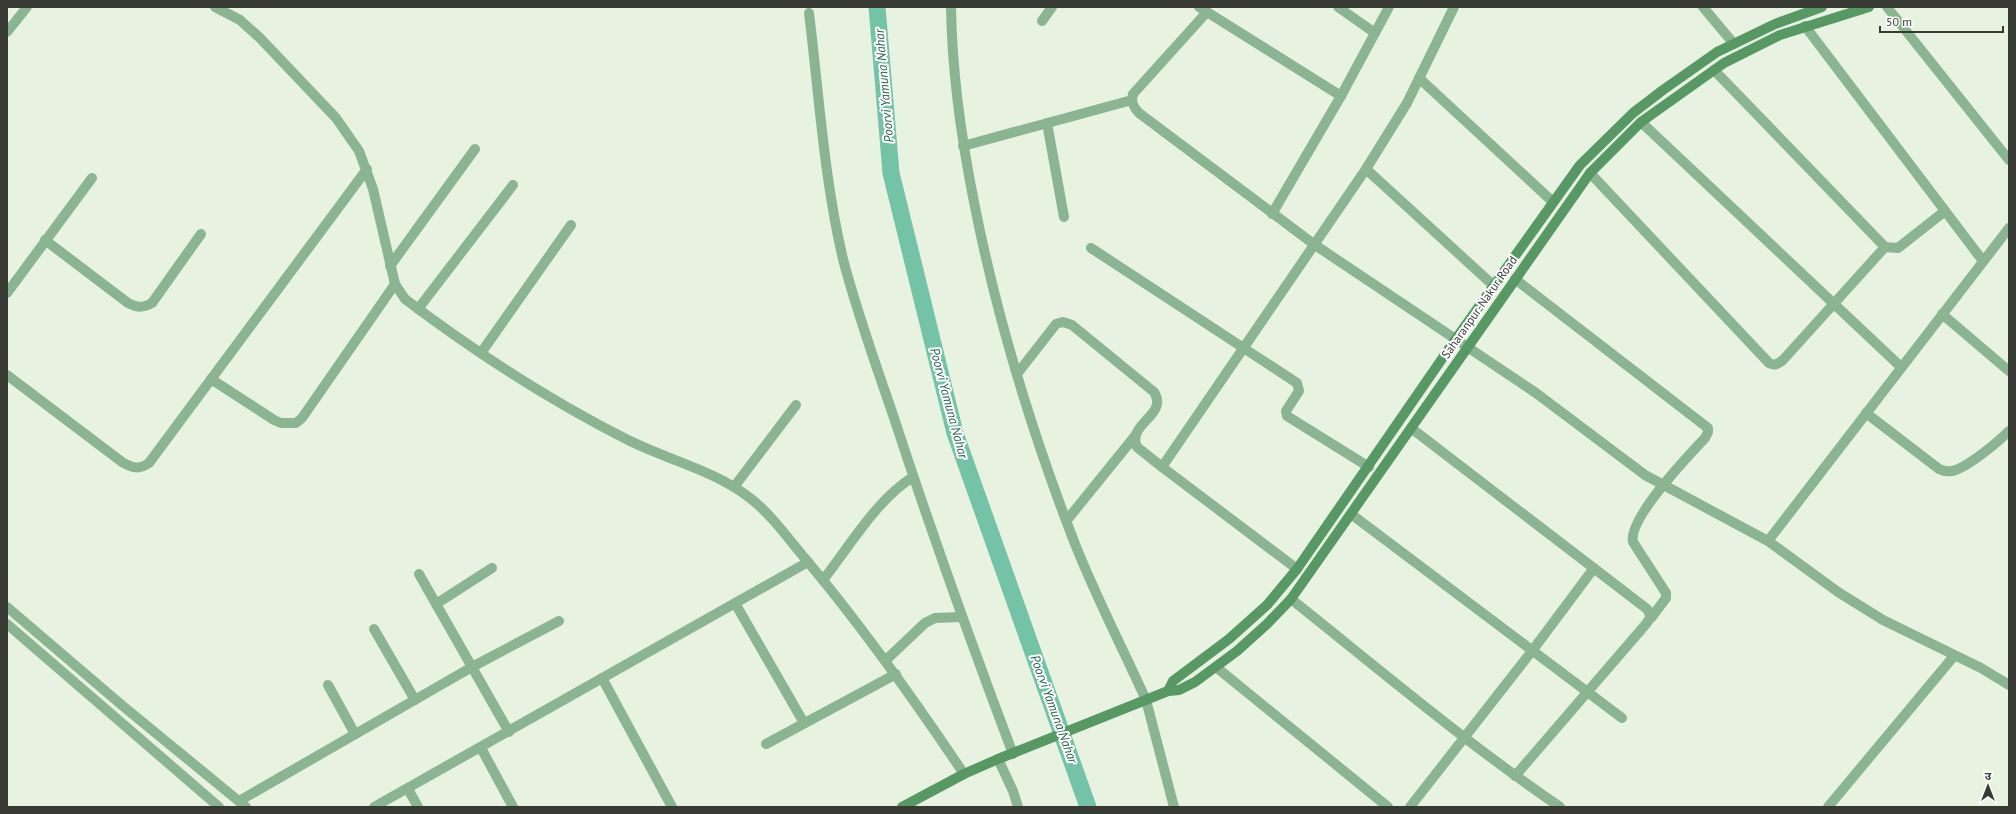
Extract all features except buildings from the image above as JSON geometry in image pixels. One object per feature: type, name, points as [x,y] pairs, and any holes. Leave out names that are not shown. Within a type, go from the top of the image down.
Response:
[{"type":"main road","name":"Saharanpur-Nakur Road","points":[[1168,690],[1173,681],[1229,640],[1267,605],[1297,569],[1369,467],[1455,340],[1580,165],[1633,113],[1711,56],[1775,24],[1811,9],[1822,7]]},
{"type":"main road","name":"Saharanpur-Nakur Road","points":[[902,807],[964,774],[998,759],[1023,751],[1168,690],[1179,690],[1216,667],[1267,624],[1291,599],[1466,347],[1590,173],[1641,122],[1724,63],[1780,35],[1869,7]]},
{"type":"street","points":[[7,32],[27,7]]},
{"type":"street","points":[[215,7],[240,20],[297,75],[348,134],[359,151],[367,169],[381,219],[395,284],[405,299],[506,371],[628,440],[734,487],[751,499],[767,514],[808,562],[886,660],[964,774]]},
{"type":"street","points":[[951,7],[955,92],[963,146],[990,282],[1030,418],[1076,545],[1146,700],[1174,807]]},
{"type":"street","points":[[1042,21],[1052,7]]},
{"type":"street","points":[[1338,7],[1375,33]]},
{"type":"street","points":[[1272,214],[1341,96],[1388,7]]},
{"type":"street","points":[[1162,467],[1315,246],[1366,169],[1392,128],[1419,78],[1454,7]]},
{"type":"street","points":[[1703,7],[1734,44]]},
{"type":"street","points":[[1887,7],[2009,160]]},
{"type":"street","points":[[1341,96],[1203,10],[1137,89],[1132,100],[1134,107],[1139,113],[1315,246],[1555,406],[1627,462],[1662,486],[1768,541],[1859,605],[1954,656],[1981,668],[2009,685]]},
{"type":"street","points":[[809,13],[824,142],[839,239],[856,305],[961,617],[1013,754]]},
{"type":"street","points":[[1805,26],[1983,261]]},
{"type":"street","points":[[1714,70],[1885,247],[1898,248],[1945,211]]},
{"type":"street","points":[[1419,78],[1553,202]]},
{"type":"street","points":[[963,146],[1132,100]]},
{"type":"street","points":[[1641,122],[1901,367]]},
{"type":"street","points":[[1047,123],[1064,217]]},
{"type":"street","points":[[390,266],[475,149]]},
{"type":"street","points":[[7,375],[131,468],[142,468],[148,463],[367,169]]},
{"type":"street","points":[[1366,169],[1494,286]]},
{"type":"street","points":[[1590,173],[1769,363],[1774,365],[1778,364],[1885,247]]},
{"type":"street","points":[[7,293],[92,178]]},
{"type":"street","points":[[418,308],[514,185]]},
{"type":"street","points":[[481,353],[572,225]]},
{"type":"street","points":[[1768,541],[2009,228]]},
{"type":"street","points":[[45,240],[128,303],[136,307],[144,307],[152,303],[201,234]]},
{"type":"street","points":[[1091,248],[1297,383],[1299,391],[1286,411],[1287,416],[1369,467]]},
{"type":"street","points":[[1515,279],[1708,428],[1708,432],[1704,438],[1662,486],[1636,527],[1632,537],[1633,542],[1666,593],[1666,598],[1651,618],[1515,776]]},
{"type":"street","points":[[211,379],[281,424],[296,424],[302,418],[395,284]]},
{"type":"street","points":[[1942,314],[2009,371]]},
{"type":"street","points":[[1016,374],[1056,324],[1063,322],[1072,325],[1157,396],[1158,402],[1156,409],[1067,520]]},
{"type":"street","points":[[734,487],[796,405]]},
{"type":"street","points":[[1866,413],[1939,469],[1945,471],[1952,471],[1963,467],[2009,431]]},
{"type":"street","points":[[1411,428],[1646,609],[1651,614],[1651,618]]},
{"type":"street","points":[[1135,436],[1137,447],[1297,569]]},
{"type":"street","points":[[823,580],[887,498],[902,484],[913,477]]},
{"type":"street","points":[[1351,514],[1622,718]]},
{"type":"street","points":[[374,807],[481,748],[808,562]]},
{"type":"street","points":[[436,604],[492,568]]},
{"type":"street","points":[[1410,807],[1532,651],[1594,568]]},
{"type":"street","points":[[419,574],[509,732]]},
{"type":"street","points":[[1291,599],[1464,737],[1515,776],[1560,807]]},
{"type":"street","points":[[735,603],[804,723]]},
{"type":"street","points":[[7,607],[124,707],[242,804],[355,734],[472,667],[559,621]]},
{"type":"street","points":[[886,660],[925,623],[934,618],[961,617]]},
{"type":"street","points":[[7,624],[220,807]]},
{"type":"street","points":[[374,629],[415,700]]},
{"type":"street","points":[[1828,807],[1954,656]]},
{"type":"street","points":[[1216,667],[1388,807]]},
{"type":"street","points":[[766,744],[896,674]]},
{"type":"street","points":[[602,678],[672,807]]},
{"type":"street","points":[[328,685],[355,734]]},
{"type":"street","points":[[481,748],[513,807]]},
{"type":"street","points":[[998,759],[1013,791],[1018,807]]},
{"type":"street","points":[[408,789],[418,807]]},
{"type":"waterway","name":"Poorvi Yamuna Nahar","points":[[877,7],[891,173],[955,433],[1088,807]]}]
